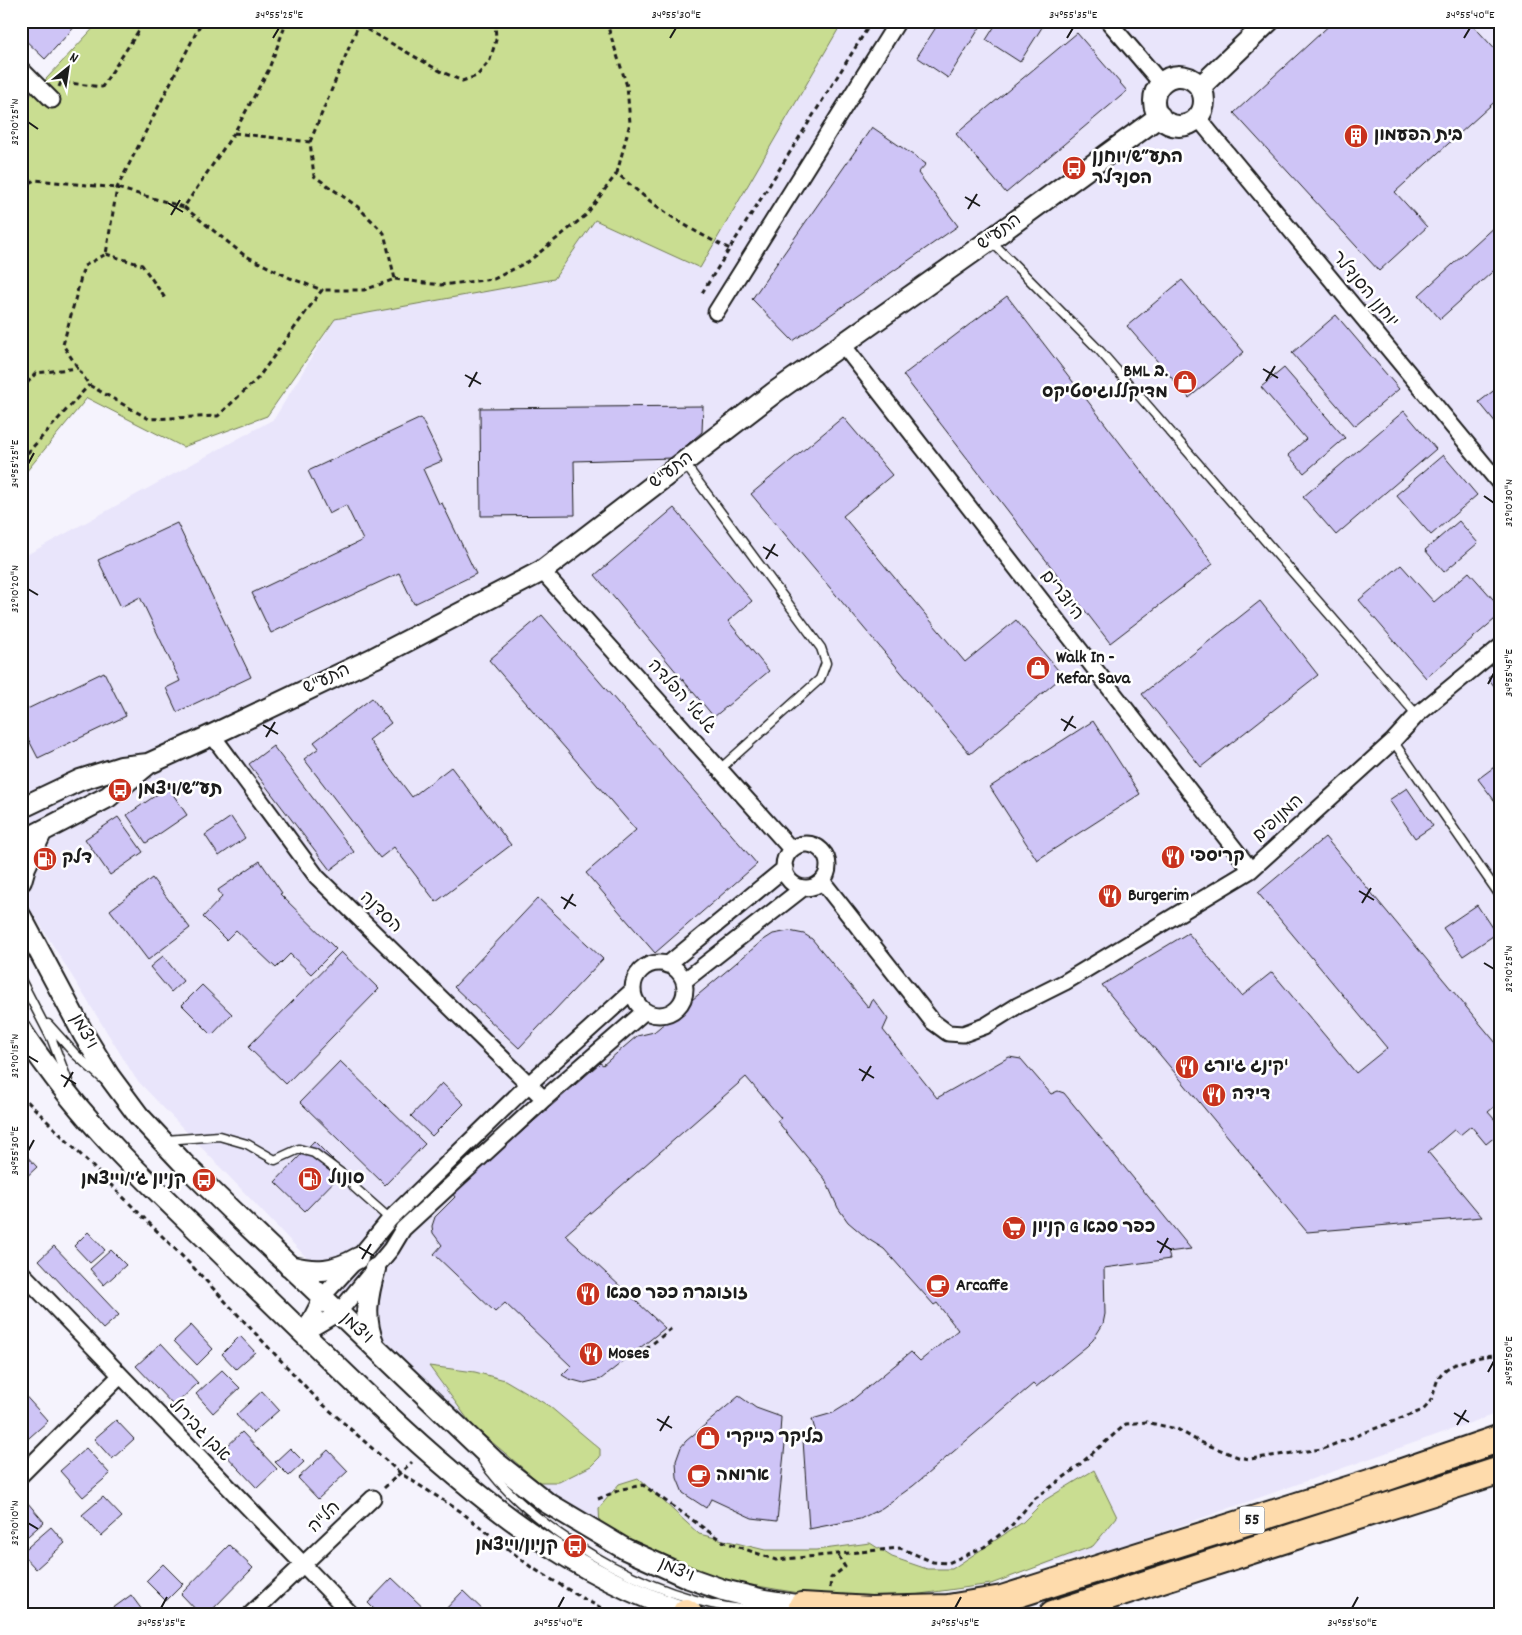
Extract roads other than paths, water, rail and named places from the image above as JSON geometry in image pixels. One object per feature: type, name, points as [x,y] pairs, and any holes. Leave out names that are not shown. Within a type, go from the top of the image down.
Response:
[{"type":"highway","name":"55","points":[[808,1610],[948,1608],[1002,1599],[1373,1482],[1501,1438]]},
{"type":"highway","name":"55","points":[[1053,1614],[1501,1470]]},
{"type":"main road","points":[[1200,87],[1270,21]]},
{"type":"main road","points":[[1174,76],[1182,76],[1195,81],[1200,87],[1204,94],[1202,111],[1198,118],[1191,123],[1182,126],[1174,125],[1166,122],[1156,110],[1154,96],[1161,83],[1174,76]]},
{"type":"main road","name":"התע\"ש","points":[[21,808],[80,780],[100,773],[148,764],[212,735],[374,658],[542,570],[775,392],[990,240],[1160,116]]},
{"type":"main road","name":"התע\"ש","points":[[21,842],[108,796],[148,764]]},
{"type":"main road","points":[[21,881],[25,867],[42,831]]},
{"type":"main road","name":"ויצמן","points":[[21,917],[84,1035],[122,1095],[161,1140],[289,1266],[494,1461],[546,1502],[625,1550],[689,1578],[723,1590],[808,1610]]},
{"type":"main road","name":"ויצמן","points":[[21,1030],[76,1104],[138,1171],[303,1334],[424,1449],[506,1517],[545,1544],[609,1579],[647,1597],[689,1613]]},
{"type":"main road","points":[[289,1266],[309,1270],[330,1270],[345,1266],[358,1258]]},
{"type":"main road","points":[[375,1269],[366,1311],[370,1336],[375,1347]]},
{"type":"street","points":[[716,312],[898,21]]},
{"type":"street","points":[[1108,21],[1161,83]]},
{"type":"street","points":[[21,69],[52,100]]},
{"type":"street","name":"יוחנן הסנדלר","points":[[1198,118],[1501,486]]},
{"type":"street","name":"היוצרים","points":[[842,345],[1251,870]]},
{"type":"street","name":"גלגלי הפלדה","points":[[542,570],[791,849]]},
{"type":"street","name":"המנופים","points":[[822,881],[933,1022],[948,1033],[964,1034],[985,1026],[1017,1006],[1066,982],[1251,870],[1393,741],[1417,716],[1501,646]]},
{"type":"street","name":"הסדנה","points":[[212,735],[317,877],[530,1083],[544,1099]]},
{"type":"street","points":[[684,981],[802,888],[816,886],[822,881],[827,875],[828,860],[825,853],[813,844],[805,843],[791,849],[784,861],[786,875],[790,881],[802,888]]},
{"type":"street","points":[[667,964],[680,974],[684,981],[684,998],[674,1010],[667,1014],[652,1014],[645,1011],[635,998],[634,982],[638,974],[651,965],[667,964],[785,868]]},
{"type":"street","points":[[303,1334],[322,1297],[358,1258],[390,1219],[530,1083],[633,990]]},
{"type":"street","points":[[303,1334],[338,1313],[391,1249],[403,1228],[544,1099],[645,1011]]},
{"type":"street","points":[[390,1219],[392,1232],[391,1249]]},
{"type":"street","name":"אבן גבירול","points":[[21,1272],[351,1614]]},
{"type":"street","points":[[21,1475],[120,1376]]},
{"type":"street","name":"הל\"ה","points":[[251,1614],[373,1498]]},
{"type":"lane","points":[[990,240],[1100,351],[1417,716]]},
{"type":"lane","points":[[683,462],[820,648],[826,663],[820,679],[720,769]]},
{"type":"lane","points":[[1393,741],[1501,897]]},
{"type":"lane","points":[[21,980],[39,1012],[61,1061],[76,1104]]},
{"type":"lane","points":[[39,1012],[76,1054],[122,1095]]},
{"type":"lane","points":[[161,1140],[219,1136],[247,1144],[275,1160],[299,1149],[314,1153],[349,1179],[355,1188],[390,1219]]},
{"type":"place","name":"בית הפעמון","points":[[1356,136]]},
{"type":"place","name":"התע״ש/יוחנן הסנדלר","points":[[1074,168]]},
{"type":"place","name":"BML ב. מדיקללוגיסטיקס","points":[[1185,382]]},
{"type":"place","name":"Walk In - Kefar Sava","points":[[1038,668]]},
{"type":"place","name":"תע״ש/ויצמן","points":[[120,790]]},
{"type":"place","name":"קריספי","points":[[1173,857]]},
{"type":"place","name":"דלק","points":[[45,859]]},
{"type":"place","name":"Burgerim","points":[[1110,896]]},
{"type":"place","name":"קינג ג'ורג'","points":[[1187,1067]]},
{"type":"place","name":"דידה","points":[[1214,1095]]},
{"type":"place","name":"סונול","points":[[310,1179]]},
{"type":"place","name":"קניון ג׳י/וייצמן","points":[[204,1180]]},
{"type":"place","name":"קניון G כפר סבא","points":[[1014,1228]]},
{"type":"place","name":"Arcaffe","points":[[938,1286]]},
{"type":"place","name":"זוזוברה כפר סבא","points":[[588,1294]]},
{"type":"place","name":"Moses","points":[[591,1354]]},
{"type":"place","name":"בליקר בייקרי","points":[[708,1438]]},
{"type":"place","name":"ארומה","points":[[699,1476]]},
{"type":"place","name":"קניון/וייצמן","points":[[575,1546]]}]
